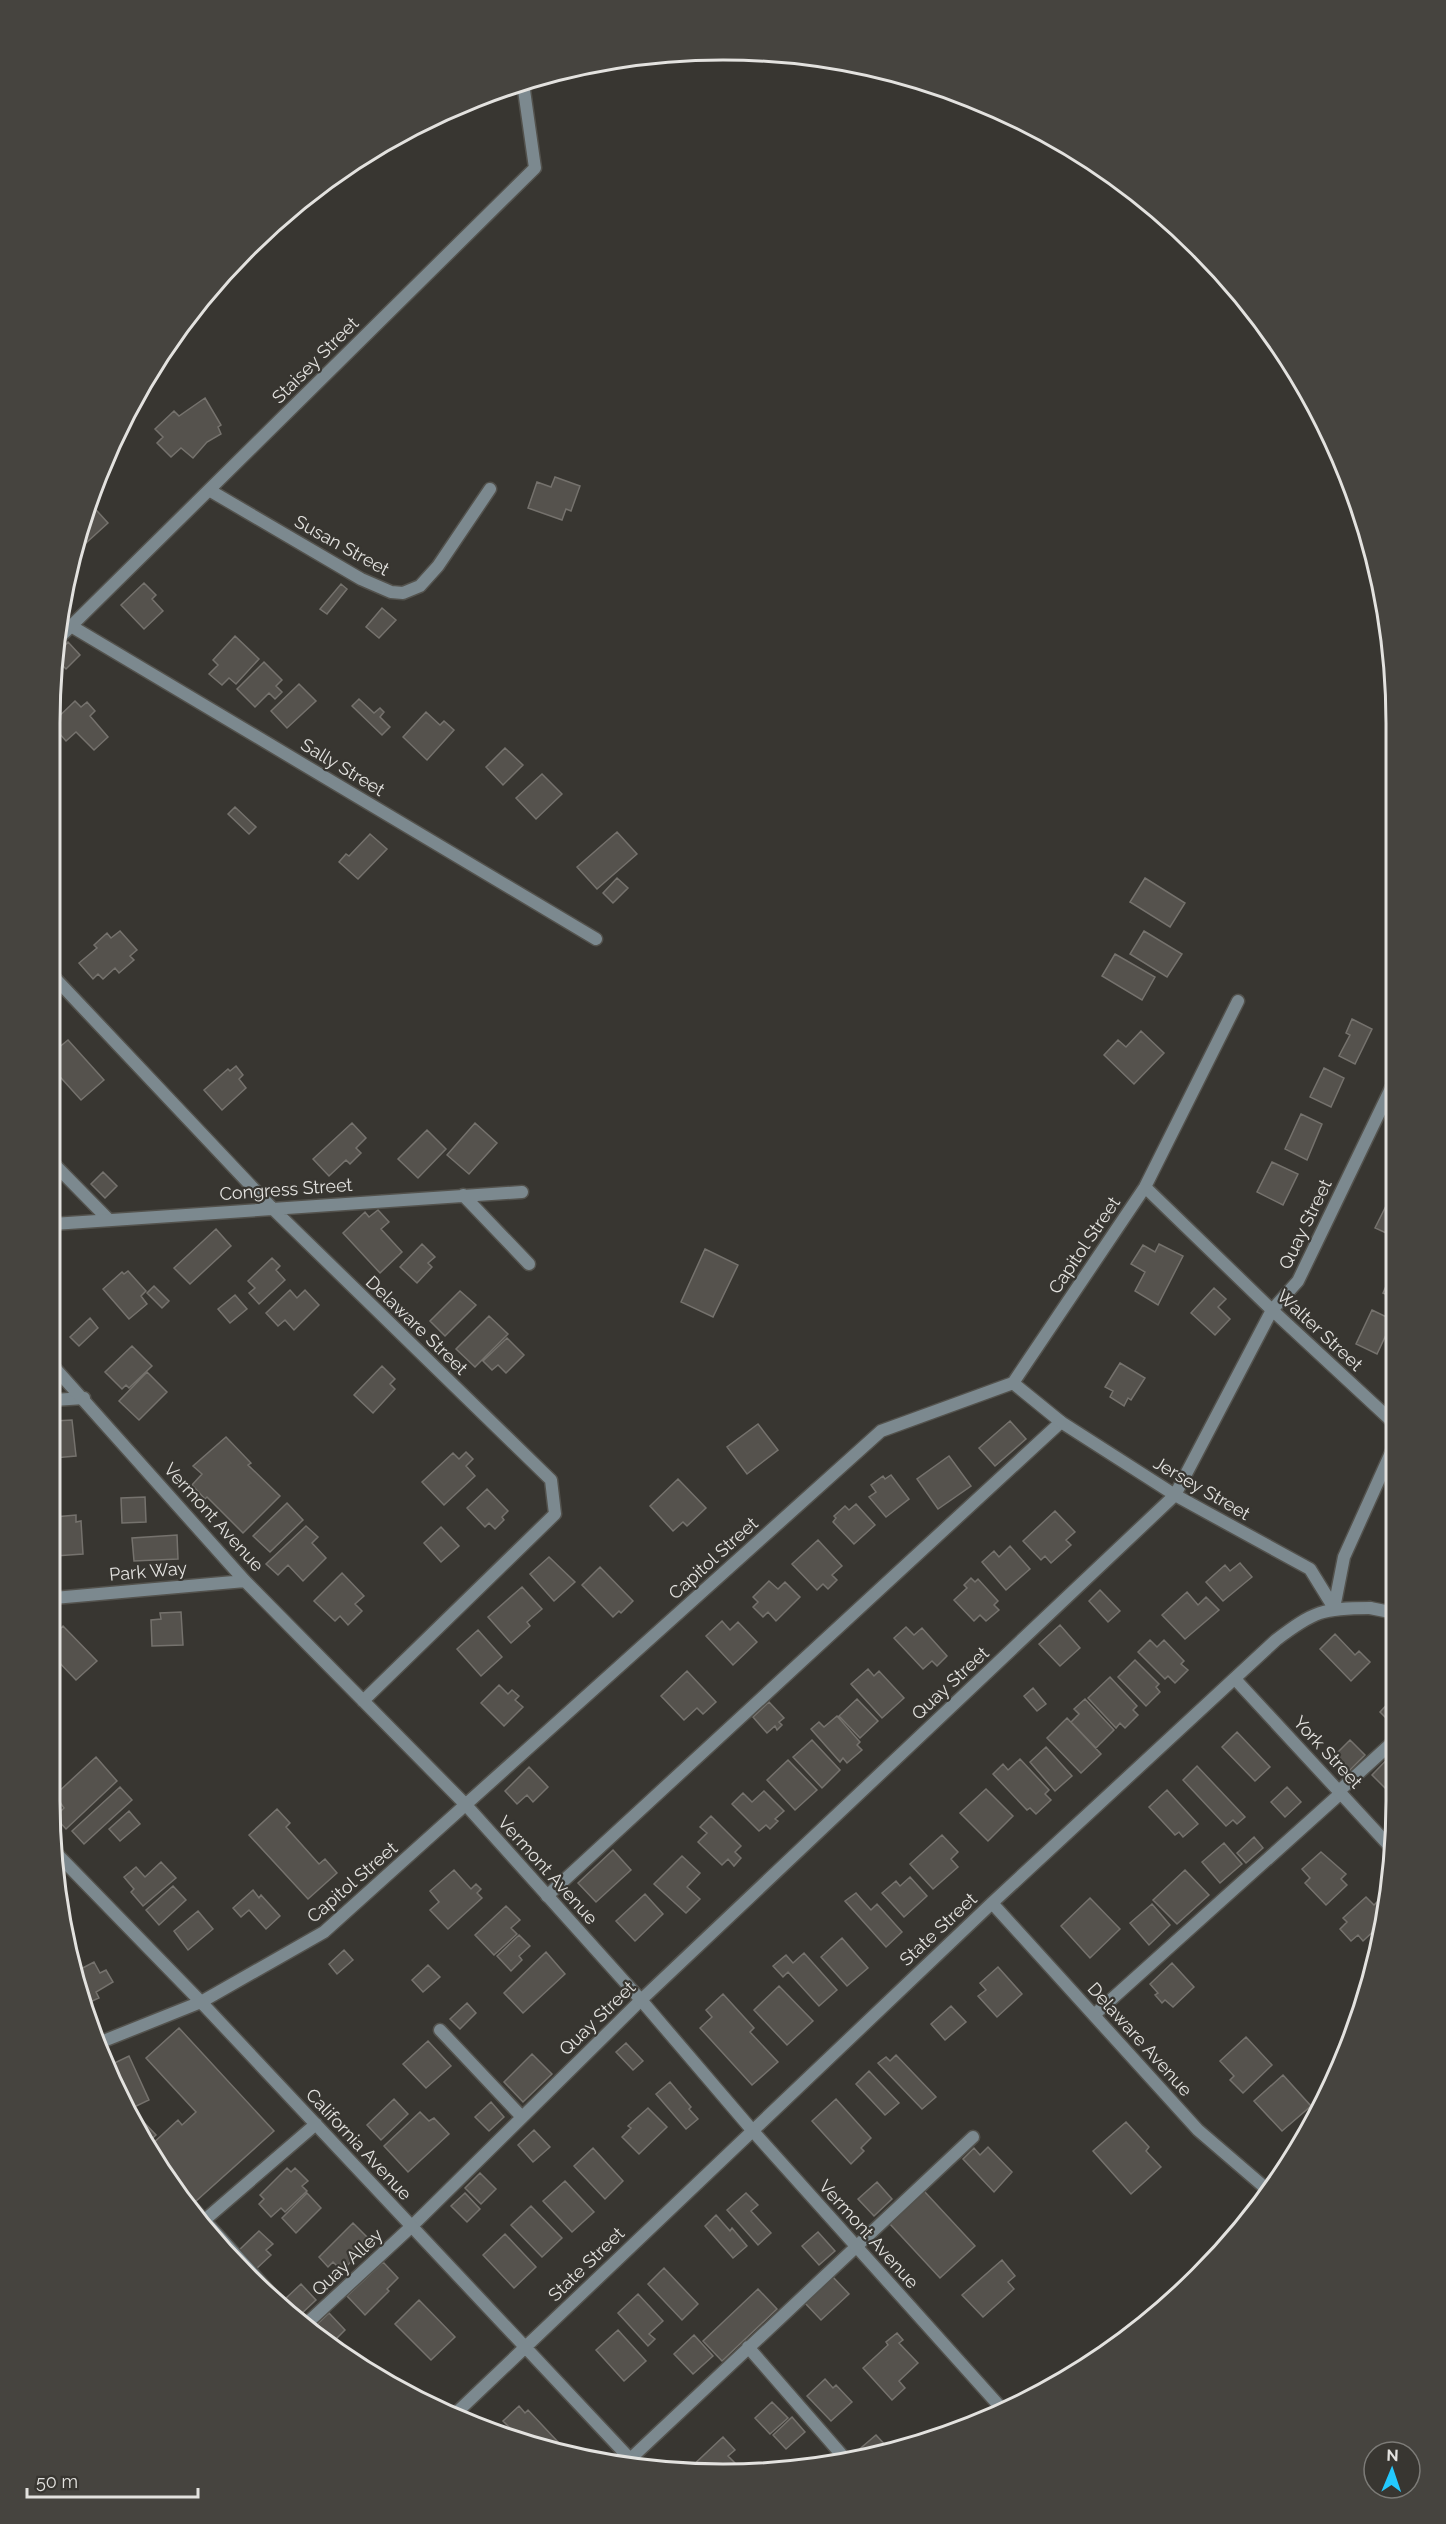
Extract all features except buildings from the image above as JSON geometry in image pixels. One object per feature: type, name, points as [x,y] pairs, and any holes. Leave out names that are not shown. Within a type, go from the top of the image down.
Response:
[{"type":"street","name":"Staisey Street","points":[[67,630],[535,168],[524,91]]},
{"type":"street","name":"Susan Street","points":[[209,490],[361,579],[391,592],[403,593],[420,586],[438,566],[490,489]]},
{"type":"street","name":"Sally Street","points":[[71,626],[596,939]]},
{"type":"street","name":"Delaware Street","points":[[60,983],[272,1208],[550,1480],[555,1514],[363,1701]]},
{"type":"street","name":"Capitol Street","points":[[105,2041],[201,2002],[324,1932],[881,1431],[1012,1383],[1145,1187],[1238,1001]]},
{"type":"street","name":"Quay Street","points":[[412,2226],[641,2001],[1174,1495],[1272,1310],[1298,1281],[1386,1099]]},
{"type":"street","points":[[60,1170],[109,1220]]},
{"type":"street","name":"Walter Street","points":[[1145,1187],[1272,1310],[1386,1416]]},
{"type":"street","name":"Congress Street","points":[[60,1224],[522,1192]]},
{"type":"street","points":[[463,1195],[529,1264]]},
{"type":"street","name":"Vermont Avenue","points":[[60,1373],[245,1581],[466,1805],[641,2001],[752,2130],[998,2404]]},
{"type":"street","name":"Jersey Street","points":[[1012,1383],[1061,1422],[1174,1495],[1310,1569],[1334,1608]]},
{"type":"street","points":[[60,1400],[84,1398]]},
{"type":"street","points":[[547,1896],[1061,1422]]},
{"type":"street","points":[[1386,1464],[1344,1557],[1334,1608],[1370,1608],[1386,1611]]},
{"type":"street","name":"Park Way","points":[[60,1597],[245,1581]]},
{"type":"street","name":"State Street","points":[[460,2410],[992,1903],[1276,1640],[1304,1618],[1334,1608]]},
{"type":"street","name":"York Street","points":[[1235,1679],[1385,1841]]},
{"type":"street","points":[[1094,2015],[1386,1749]]},
{"type":"street","name":"California Avenue","points":[[63,1860],[201,2002],[626,2456]]},
{"type":"street","name":"Delaware Avenue","points":[[992,1903],[1198,2130],[1263,2186]]},
{"type":"street","points":[[440,2030],[522,2117]]},
{"type":"street","points":[[207,2217],[316,2124]]},
{"type":"street","points":[[634,2458],[748,2347],[973,2137]]},
{"type":"street","name":"Quay Alley","points":[[311,2320],[412,2226]]},
{"type":"street","points":[[748,2347],[840,2453]]}]
